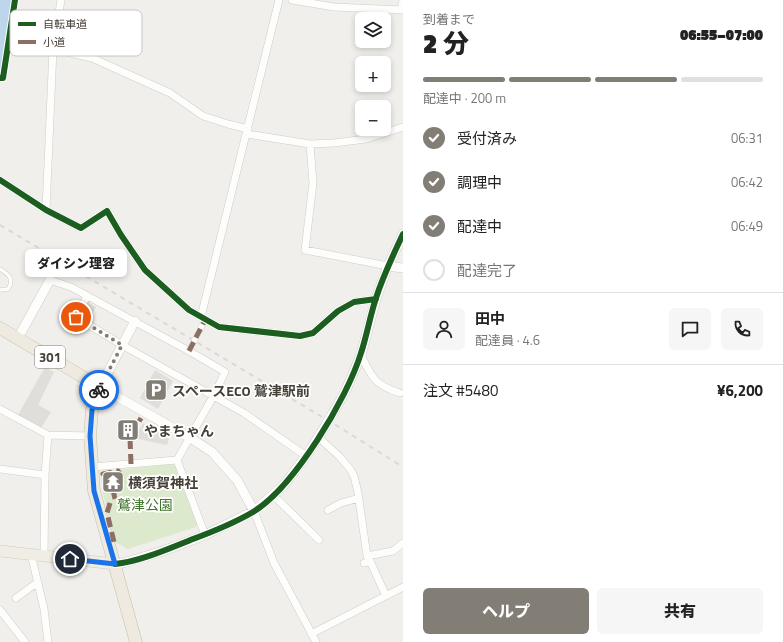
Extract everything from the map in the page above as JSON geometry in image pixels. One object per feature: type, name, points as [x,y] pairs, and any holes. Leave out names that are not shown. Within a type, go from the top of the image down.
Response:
[{"type":"highway","name":"301","points":[[0,328],[100,387]]},
{"type":"highway","points":[[100,387],[92,410],[90,436],[94,491],[136,642]]},
{"type":"main road","points":[[0,551],[115,564]]},
{"type":"street","points":[[59,10],[61,0]]},
{"type":"street","points":[[189,351],[203,318],[279,0]]},
{"type":"street","points":[[292,0],[334,7],[402,10],[402,0]]},
{"type":"street","points":[[46,210],[53,56]]},
{"type":"street","points":[[82,56],[92,58],[170,93],[203,116],[247,131],[310,144],[366,139],[403,127]]},
{"type":"street","points":[[310,144],[313,183],[305,250],[403,268]]},
{"type":"street","points":[[0,180],[46,210],[81,228],[107,211],[121,235],[145,270],[189,310],[219,327],[300,336],[313,333],[338,311],[354,302],[376,299]]},
{"type":"street","points":[[115,564],[163,551],[205,535],[254,512],[291,476],[306,456],[346,390],[361,355],[376,299],[388,266],[403,234]]},
{"type":"street","points":[[18,338],[50,280],[71,287],[225,372],[214,395],[177,460],[205,535]]},
{"type":"street","points":[[87,296],[76,317],[122,345],[244,413],[306,456]]},
{"type":"street","points":[[134,321],[100,387],[189,437],[212,452],[227,468],[237,480],[254,512],[274,562],[316,642]]},
{"type":"street","points":[[361,355],[369,373],[386,389],[400,393]]},
{"type":"street","points":[[0,409],[48,435],[90,436]]},
{"type":"street","points":[[44,556],[45,475],[48,435]]},
{"type":"street","points":[[319,435],[350,469],[356,482],[367,556],[393,551],[403,543]]},
{"type":"street","points":[[92,467],[177,460]]},
{"type":"street","points":[[0,469],[45,475]]},
{"type":"street","points":[[273,495],[319,540]]},
{"type":"street","points":[[328,510],[341,503],[359,498]]},
{"type":"street","points":[[31,554],[44,609],[48,642]]},
{"type":"street","points":[[364,563],[370,561],[386,596]]},
{"type":"street","points":[[16,598],[38,582]]},
{"type":"street","points":[[311,634],[403,587]]},
{"type":"street","points":[[0,610],[25,642]]},
{"type":"lane","points":[[0,269],[11,276],[10,287],[6,290],[0,290]]},
{"type":"green space","name":"鷲津公園","points":[[171,464],[175,466],[197,524],[196,527],[128,549],[115,542],[103,494],[100,472]]},
{"type":"shaded area","points":[[88,302],[96,307],[88,320],[81,315],[81,312]]},
{"type":"shaded area","points":[[45,367],[54,372],[38,405],[51,412],[41,428],[18,415]]},
{"type":"shaded area","name":"スペースECO 鷲津駅前","points":[[155,370],[173,381],[158,409],[140,398]]},
{"type":"shaded area","points":[[143,423],[169,438],[167,445],[134,438]]},
{"type":"water","points":[[0,0],[12,0],[10,10],[0,74]]},
{"type":"railway","points":[[0,225],[339,427],[403,467]]},
{"type":"marked path","points":[[189,351],[205,320]]},
{"type":"marked path","points":[[131,464],[130,438],[141,418]]},
{"type":"marked path","points":[[115,499],[112,485],[107,485],[103,474],[118,471],[122,477]]},
{"type":"marked path","points":[[110,503],[107,513],[114,542]]},
{"type":"cycle path","points":[[13,10],[15,0]]},
{"type":"cycle path","points":[[0,78],[3,78],[10,32]]},
{"type":"cycle path","points":[[0,180],[46,210],[81,228],[107,211],[121,235],[145,270],[189,310],[219,327],[300,336],[313,333],[338,311],[354,302],[376,299]]},
{"type":"cycle path","points":[[115,564],[134,561],[154,554],[232,523],[253,512],[269,500],[285,483],[317,440],[344,394],[361,353],[379,290],[403,234]]},
{"type":"way so far","points":[[76,317],[122,345],[99,390]]},
{"type":"place","name":"ダイシン理容","points":[[76,317]]},
{"type":"place","name":"スペースECO 鷲津駅前","points":[[156,390]]},
{"type":"place","name":"やまちゃん","points":[[128,430]]},
{"type":"place","name":"横須賀神社","points":[[113,482]]},
{"type":"route","points":[[70,559],[115,564],[94,491],[90,436],[92,410],[99,390]]}]
